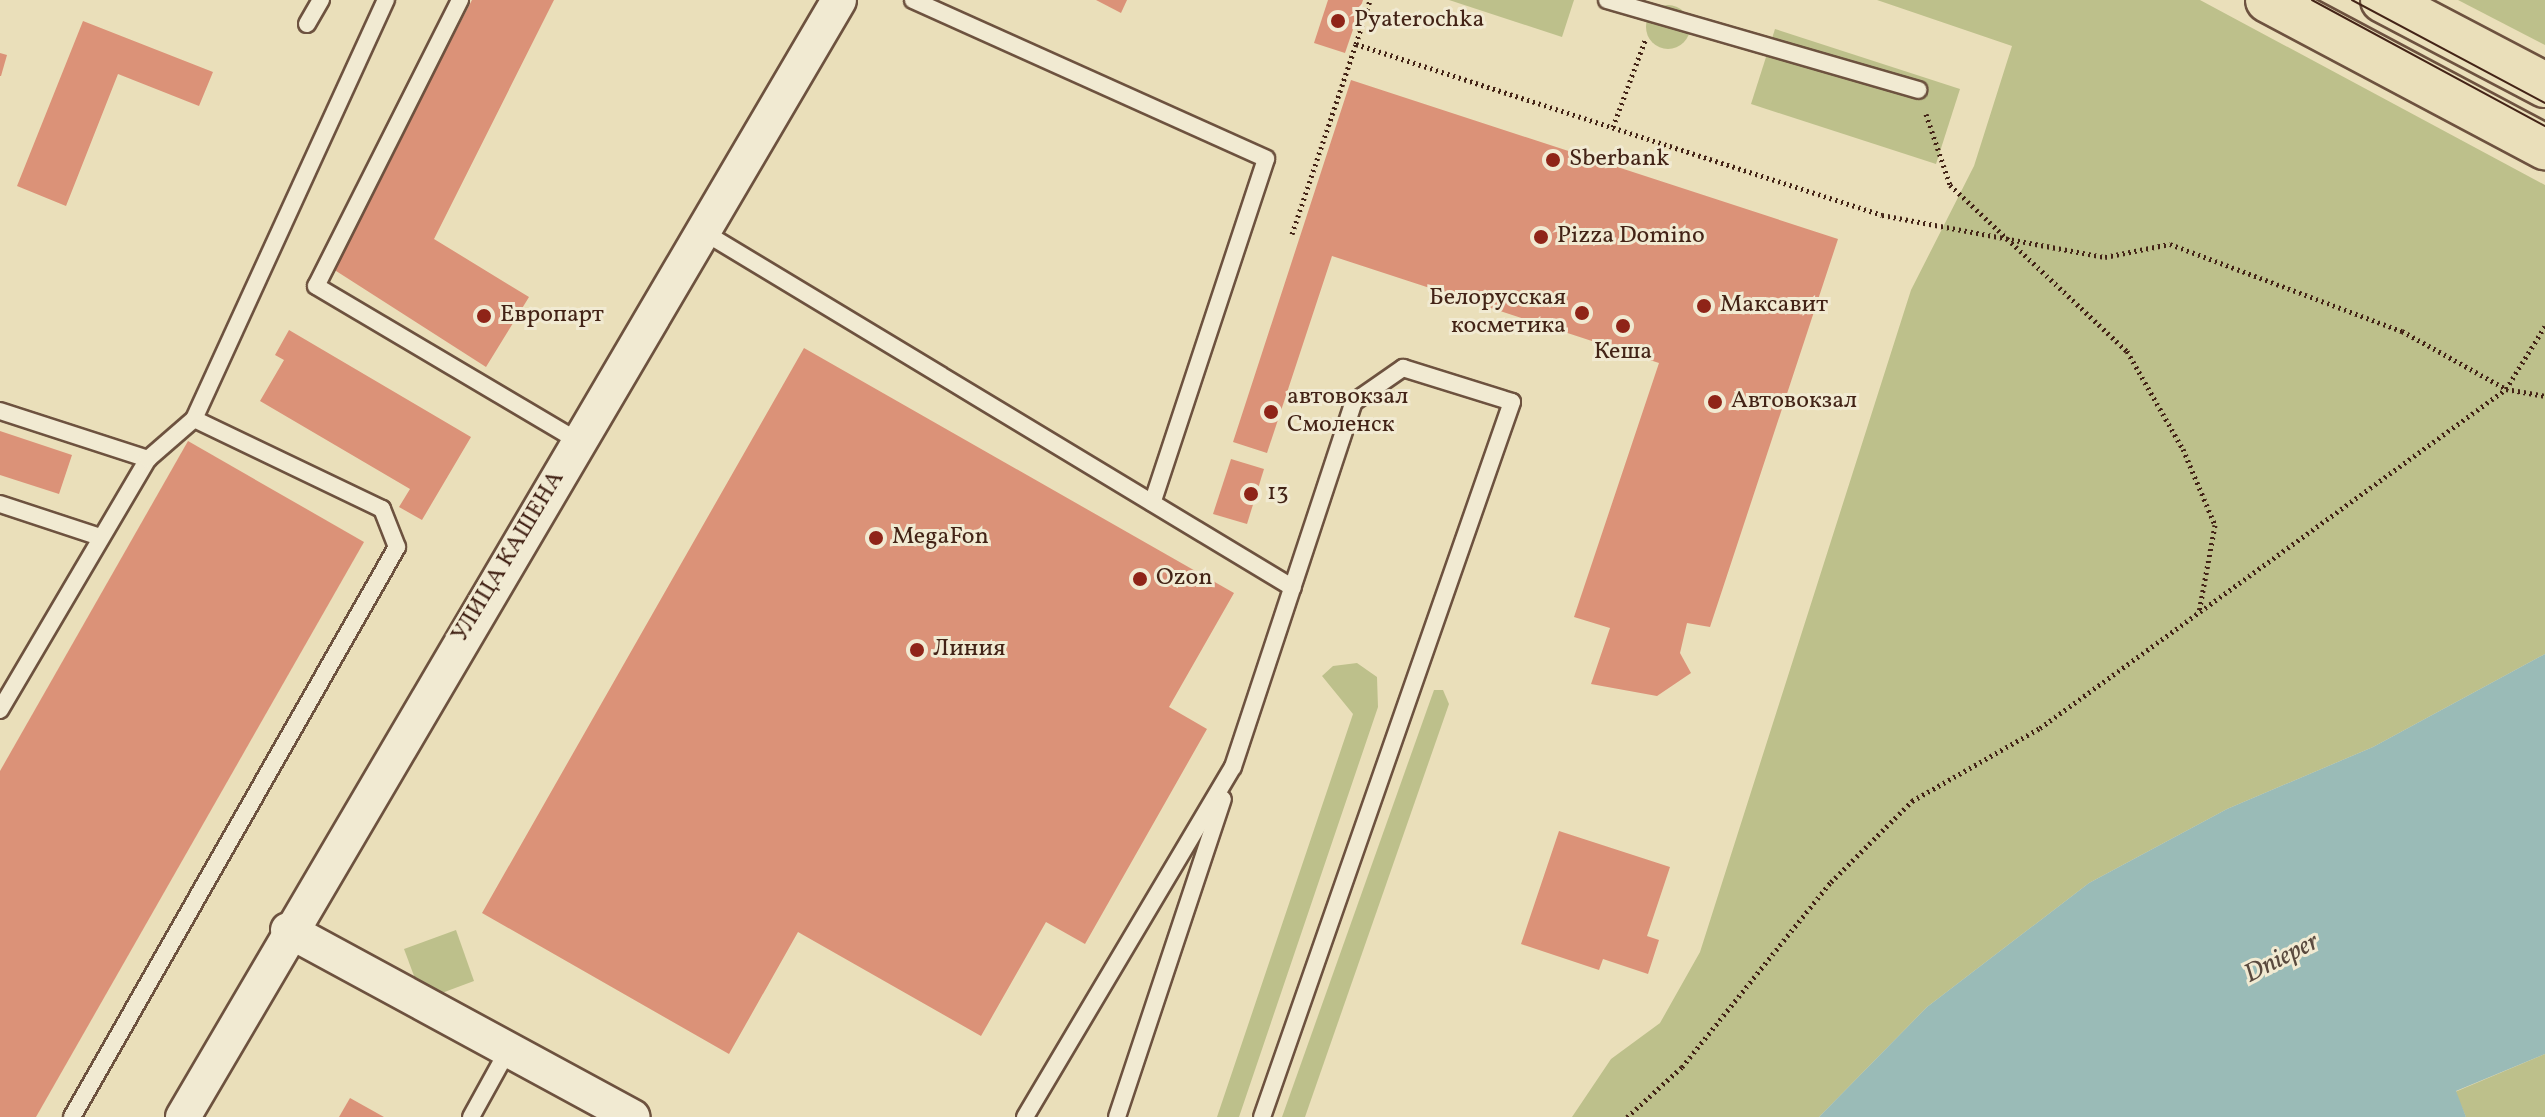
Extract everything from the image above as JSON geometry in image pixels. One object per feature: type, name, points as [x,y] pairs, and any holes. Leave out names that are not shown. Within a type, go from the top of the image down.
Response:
[{"type":"main road","points":[[2268,0],[2545,147]]},
{"type":"main road","points":[[2383,0],[2545,85]]},
{"type":"street","name":"УЛИЦА КАШЕНА","points":[[183,1117],[288,930],[839,0]]},
{"type":"street","points":[[288,930],[633,1117]]},
{"type":"lane","points":[[307,24],[321,0]]},
{"type":"lane","points":[[0,710],[148,459],[194,419],[386,0]]},
{"type":"lane","points":[[460,0],[316,286],[578,441]]},
{"type":"lane","points":[[913,0],[1266,159],[1152,503]]},
{"type":"lane","points":[[1607,0],[1918,90]]},
{"type":"lane","points":[[702,231],[1293,588]]},
{"type":"lane","points":[[1117,1117],[1354,402],[1403,368],[1512,402],[1262,1117]]},
{"type":"lane","points":[[0,411],[148,459]]},
{"type":"lane","points":[[72,1117],[397,547],[382,509],[194,419]]},
{"type":"lane","points":[[0,504],[100,537]]},
{"type":"lane","points":[[1025,1117],[1233,767]]},
{"type":"lane","points":[[471,1117],[508,1050]]},
{"type":"path","points":[[1292,234],[1370,0]]},
{"type":"path","points":[[1356,44],[1882,215],[2004,243],[2105,257],[2170,244],[2402,331],[2506,389],[2545,396]]},
{"type":"path","points":[[1613,127],[1633,71]]},
{"type":"path","points":[[1918,90],[1950,185],[2004,243],[2127,351],[2183,449],[2215,525],[2199,613]]},
{"type":"path","points":[[1627,1117],[1682,1067],[1831,882],[1912,801],[2040,728],[2506,389],[2545,326]]},
{"type":"green space","points":[[1449,0],[1574,0],[1562,37]]},
{"type":"green space","points":[[1877,0],[2200,0],[2545,185],[2545,654],[2373,747],[2227,809],[2089,883],[1927,1007],[1819,1117],[1572,1117],[1611,1059],[1660,1023],[1700,952],[1911,290],[1974,166],[2012,46]]},
{"type":"green space","points":[[2458,0],[2545,0],[2545,45]]},
{"type":"green space","points":[[1668,5],[1684,11],[1690,27],[1684,43],[1668,49],[1652,43],[1646,27],[1652,11]]},
{"type":"green space","points":[[1775,29],[1960,89],[1936,164],[1751,104]]},
{"type":"green space","points":[[1357,663],[1377,677],[1378,707],[1239,1117],[1217,1117],[1353,714],[1322,676],[1333,666]]},
{"type":"green space","points":[[1434,690],[1443,690],[1449,704],[1305,1117],[1282,1117]]},
{"type":"green space","points":[[456,930],[474,981],[423,1000],[404,949]]},
{"type":"green space","points":[[2545,1054],[2545,1117],[2466,1117],[2455,1092]]},
{"type":"water","name":"Dnieper","points":[[2545,654],[2545,1054],[2456,1091],[2466,1117],[1819,1117],[1927,1007],[2089,883],[2227,809],[2373,747]]},
{"type":"building","points":[[472,0],[554,0],[434,239],[529,297],[486,367],[333,269]]},
{"type":"building","points":[[1096,0],[1127,0],[1121,13]]},
{"type":"building","name":"Pyaterochka","points":[[1328,0],[1363,0],[1345,53],[1314,43]]},
{"type":"building","points":[[83,21],[213,72],[199,106],[118,74],[66,206],[17,186]]},
{"type":"building","points":[[0,53],[7,55],[1,76],[0,76]]},
{"type":"building","name":"Автовокзал","points":[[1351,80],[1838,239],[1710,627],[1687,623],[1680,653],[1691,673],[1657,696],[1591,684],[1610,628],[1574,617],[1659,363],[1332,256],[1267,453],[1233,442]]},
{"type":"building","points":[[289,330],[471,437],[422,520],[399,507],[410,489],[260,401],[284,360],[275,355]]},
{"type":"building","name":"Линия","points":[[804,348],[1234,593],[1169,707],[1207,729],[1085,944],[1046,922],[981,1036],[798,932],[729,1054],[482,913]]},
{"type":"building","points":[[0,431],[72,455],[59,494],[0,475]]},
{"type":"building","points":[[188,441],[364,542],[36,1117],[0,1117],[0,771]]},
{"type":"building","points":[[1231,459],[1264,469],[1247,524],[1213,514]]},
{"type":"building","points":[[1559,831],[1670,867],[1647,936],[1659,940],[1648,974],[1603,959],[1599,970],[1521,944]]},
{"type":"building","points":[[350,1098],[384,1117],[339,1117]]},
{"type":"tram line","points":[[2312,0],[2545,126]]},
{"type":"tram line","points":[[2352,0],[2545,103]]},
{"type":"place","name":"Pyaterochka","points":[[1338,21]]},
{"type":"place","name":"Sberbank","points":[[1553,160]]},
{"type":"place","name":"Pizza Domino","points":[[1541,237]]},
{"type":"place","name":"Максавит","points":[[1704,306]]},
{"type":"place","name":"Белорусская косметика","points":[[1582,313]]},
{"type":"place","name":"Европарт","points":[[484,316]]},
{"type":"place","name":"Кеша","points":[[1623,326]]},
{"type":"place","name":"Автовокзал","points":[[1715,402]]},
{"type":"place","name":"автовокзал Смоленск","points":[[1271,412]]},
{"type":"place","name":"13","points":[[1251,494]]},
{"type":"place","name":"MegaFon","points":[[876,538]]},
{"type":"place","name":"Ozon","points":[[1140,579]]},
{"type":"place","name":"Линия","points":[[917,650]]}]
